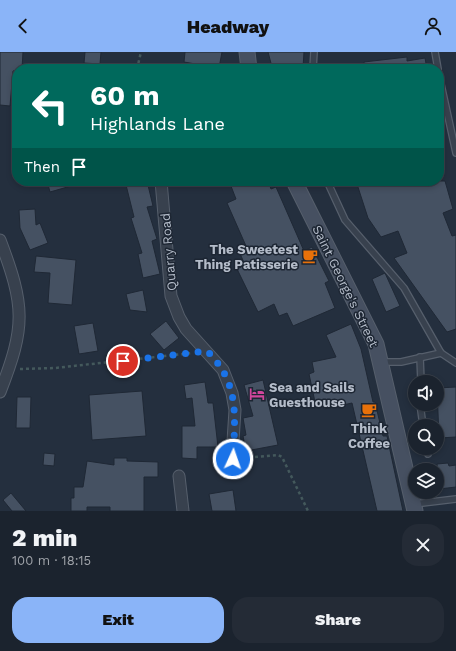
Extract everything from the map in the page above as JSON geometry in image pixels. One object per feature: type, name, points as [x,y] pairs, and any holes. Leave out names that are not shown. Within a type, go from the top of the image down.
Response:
[{"type":"main road","points":[[247,52],[248,64]]},
{"type":"main road","name":"Saint George's Street","points":[[297,186],[371,331],[382,362],[414,508]]},
{"type":"street","name":"Quarry Road","points":[[161,186],[171,296],[179,317],[186,329],[223,370],[232,393],[235,410],[231,472]]},
{"type":"street","points":[[0,240],[16,286],[20,313],[18,341],[0,392]]},
{"type":"street","points":[[179,476],[183,511]]},
{"type":"lane","points":[[313,64],[314,52]]},
{"type":"lane","points":[[435,52],[437,64]]},
{"type":"lane","points":[[444,98],[456,153]]},
{"type":"lane","points":[[329,186],[345,220],[404,288],[441,353],[456,363]]},
{"type":"lane","points":[[382,362],[401,362],[441,353]]},
{"type":"lane","points":[[420,358],[421,375]]},
{"type":"lane","points":[[414,508],[456,499]]},
{"type":"path","points":[[138,64],[141,52]]},
{"type":"path","points":[[9,369],[55,368],[207,351]]},
{"type":"path","points":[[233,459],[278,455],[282,457],[308,511]]},
{"type":"building","points":[[0,52],[23,52],[22,64],[12,64],[10,106],[0,105]]},
{"type":"building","points":[[85,52],[101,52],[100,64],[84,63]]},
{"type":"building","points":[[185,52],[222,52],[220,64],[196,64],[184,62]]},
{"type":"building","points":[[268,52],[304,52],[303,64],[271,64]]},
{"type":"building","points":[[407,57],[407,61],[425,58],[426,64],[364,64],[364,62]]},
{"type":"building","points":[[445,181],[453,209],[443,213],[452,236],[456,235],[456,329],[447,332],[394,258],[407,253],[398,231],[381,237],[368,218],[358,186],[444,186]]},
{"type":"building","points":[[48,186],[71,186],[50,192]]},
{"type":"building","points":[[126,186],[148,186],[153,206],[147,207],[157,239],[152,241],[160,274],[143,278],[138,254],[142,253],[131,218],[134,217]]},
{"type":"building","points":[[231,186],[270,186],[271,189],[276,187],[304,251],[312,247],[329,281],[325,283],[335,308],[293,326],[287,313],[279,316],[274,304],[258,312],[237,269],[245,265],[238,249],[246,246],[227,203],[236,199]]},
{"type":"building","points":[[35,209],[36,225],[40,223],[48,243],[30,250],[20,228],[19,210]]},
{"type":"building","points":[[36,256],[76,260],[72,305],[48,303],[50,273],[34,272]]},
{"type":"building","points":[[385,273],[400,306],[386,312],[372,279]]},
{"type":"building","points":[[143,290],[147,312],[130,310],[126,294]]},
{"type":"building","points":[[166,321],[179,338],[164,350],[150,334]]},
{"type":"building","points":[[93,323],[98,351],[79,354],[74,326]]},
{"type":"building","points":[[351,324],[361,349],[373,402],[375,402],[383,436],[387,436],[403,511],[377,511],[352,403],[324,409],[322,400],[315,402],[309,374],[314,372],[312,362],[336,357],[326,335]]},
{"type":"building","points":[[263,380],[278,445],[246,451],[243,436],[246,435],[243,418],[253,416],[244,385]]},
{"type":"building","points":[[205,382],[208,403],[213,403],[218,447],[197,447],[197,459],[182,458],[182,426],[195,426],[192,398],[186,399],[184,385]]},
{"type":"building","points":[[456,387],[456,437],[444,438],[444,419],[438,419],[438,411],[444,411],[444,388]]},
{"type":"building","points":[[142,391],[146,436],[92,440],[89,395]]},
{"type":"building","points":[[17,397],[31,397],[30,428],[16,428]]},
{"type":"building","points":[[44,453],[55,454],[54,466],[43,465]]},
{"type":"building","points":[[114,458],[127,458],[127,461],[158,462],[158,477],[144,477],[144,511],[110,511],[110,507],[87,507],[87,511],[71,511],[71,498],[74,498],[74,487],[83,487],[87,461],[114,465]]},
{"type":"building","points":[[444,463],[448,463],[449,466],[456,465],[456,487],[444,488]]},
{"type":"building","points":[[233,490],[236,511],[212,511],[209,494]]},
{"type":"building","points":[[11,493],[26,511],[12,511],[3,500]]},
{"type":"place","name":"The Sweetest Thing Patisserie","points":[[310,256]]},
{"type":"place","name":"Sea and Sails Guesthouse","points":[[257,394]]},
{"type":"place","name":"Think Coffee","points":[[369,410]]},
{"type":"route","points":[[123,361],[207,351],[223,370],[228,379],[232,393],[235,410],[233,459]]}]
